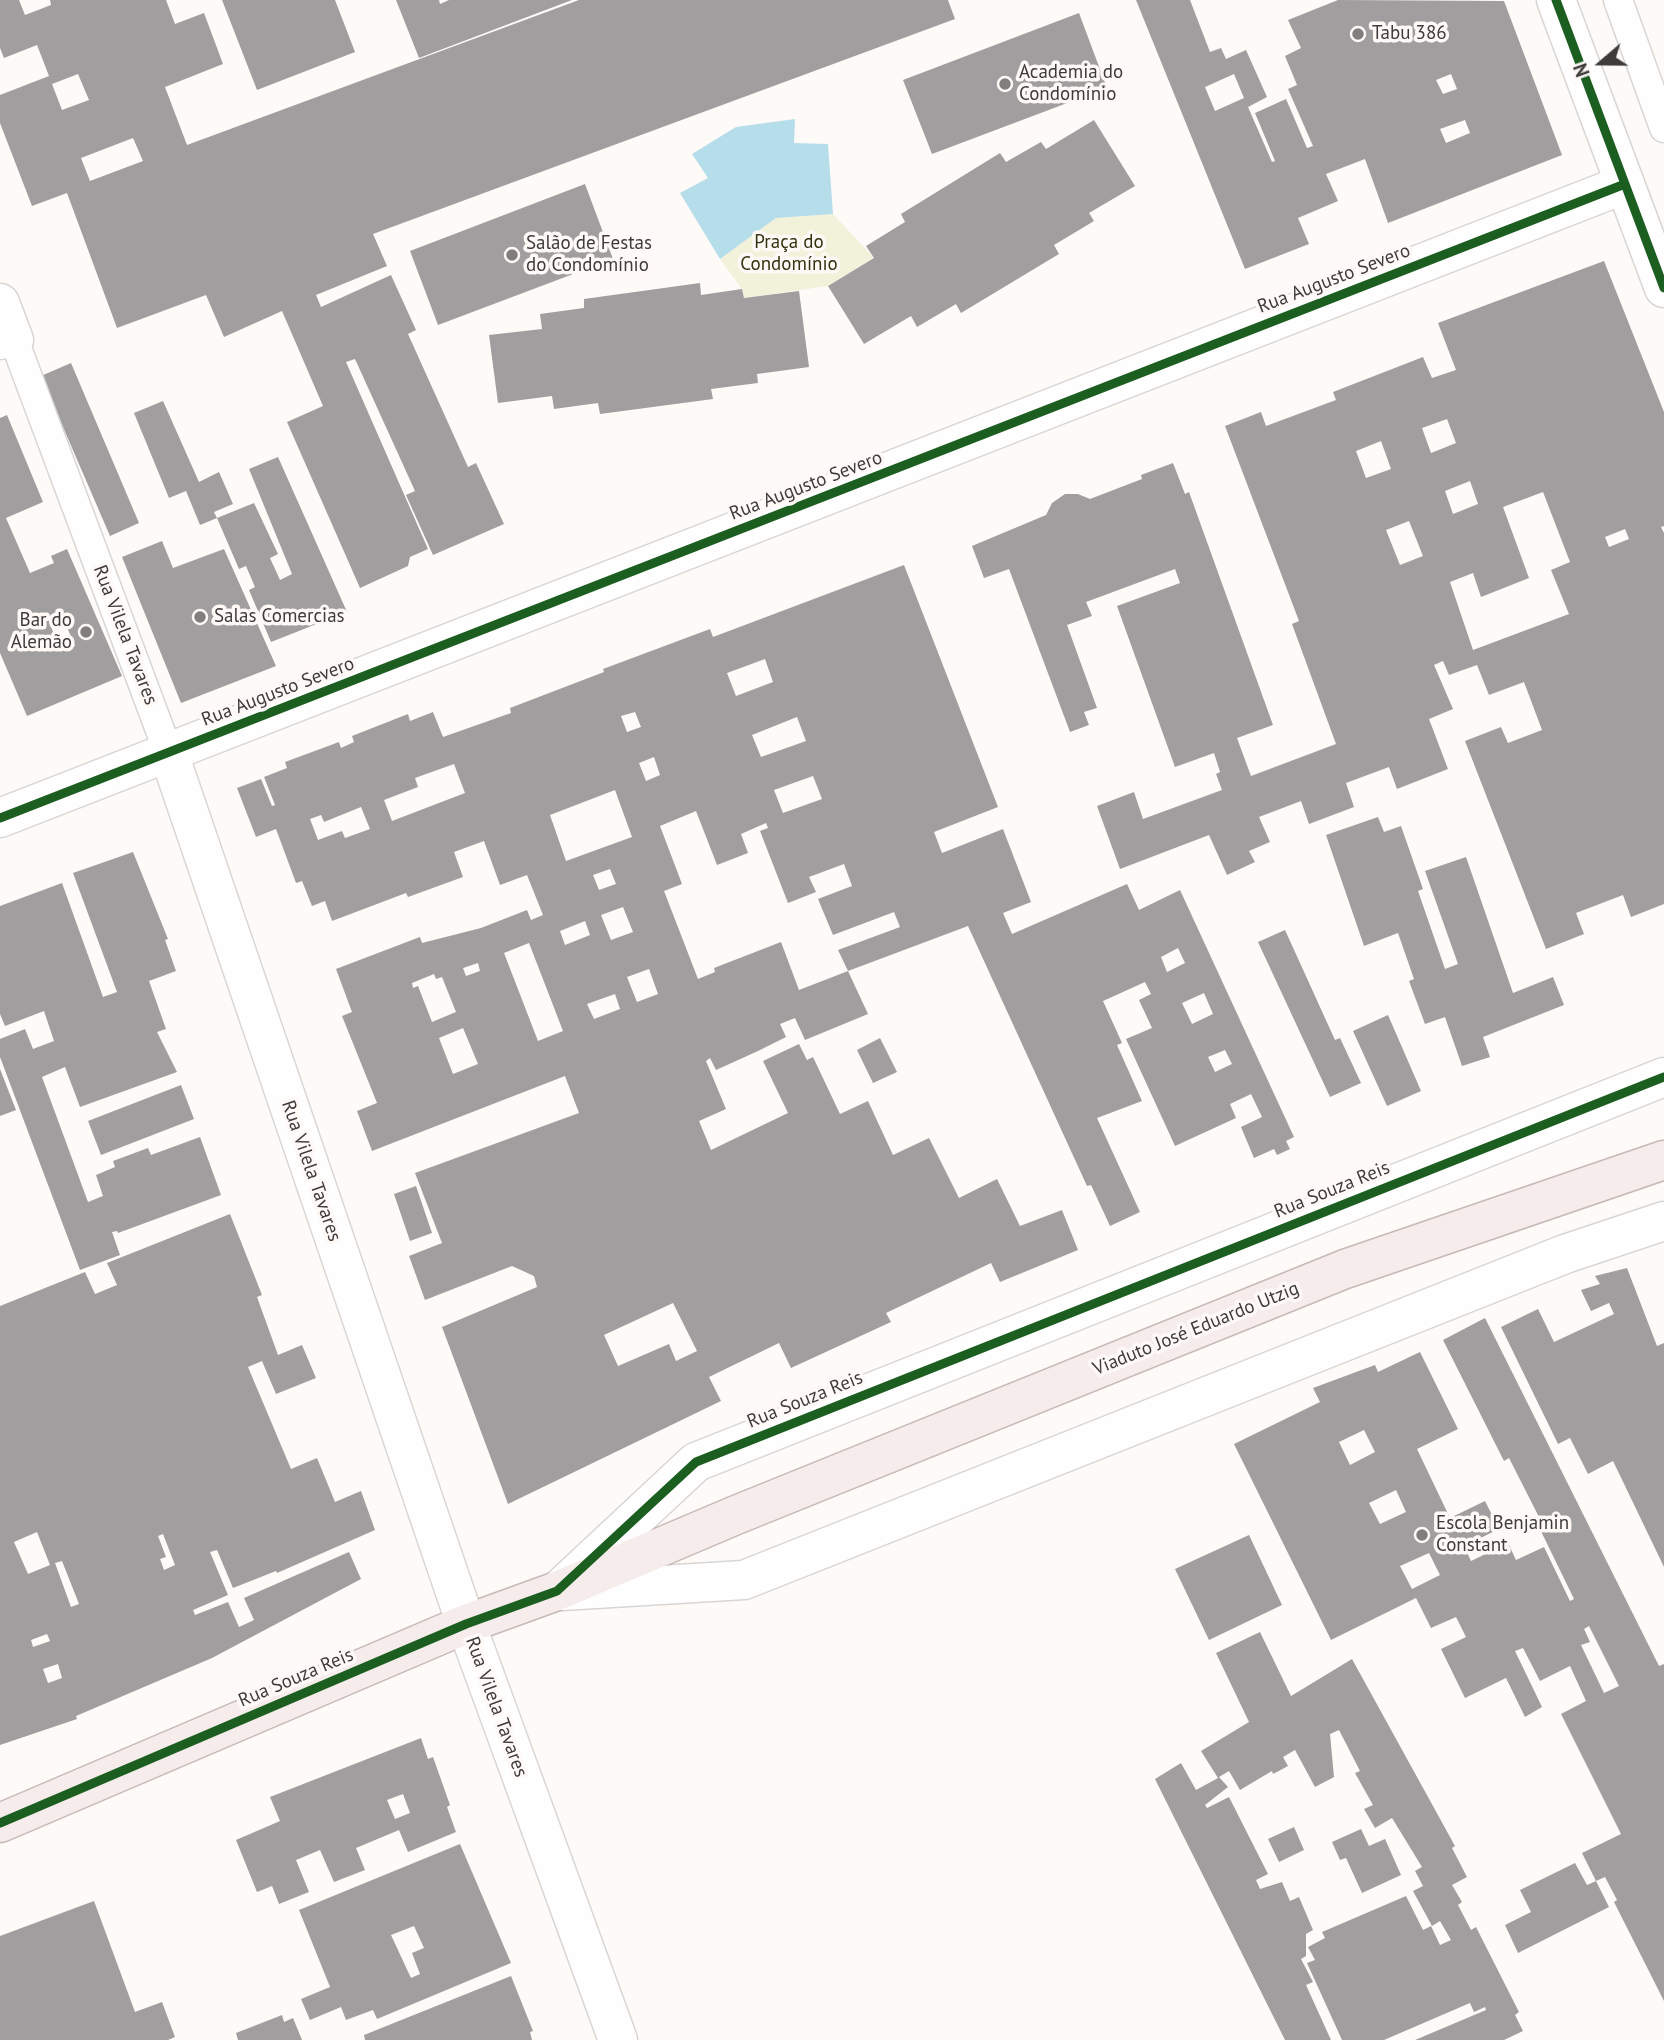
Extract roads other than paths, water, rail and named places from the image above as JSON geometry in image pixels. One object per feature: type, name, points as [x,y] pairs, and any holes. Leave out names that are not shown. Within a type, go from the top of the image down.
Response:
[{"type":"main road","name":"Viaduto José Eduardo Utzig","points":[[736,1515],[1345,1269],[1664,1160]]},
{"type":"main road","name":"Rua Souza Reis","points":[[0,1823],[466,1624],[556,1591],[736,1515]]},
{"type":"street","points":[[1556,0],[1664,288]]},
{"type":"street","name":"Rua Augusto Severo","points":[[0,818],[1625,184]]},
{"type":"street","name":"Rua Vilela Tavares","points":[[0,303],[7,343]]},
{"type":"street","name":"Rua Vilela Tavares","points":[[169,754],[466,1624],[618,2040]]},
{"type":"street","name":"Rua Souza Reis","points":[[556,1591],[696,1462],[1664,1077]]},
{"type":"street","name":"Rua Souza Reis","points":[[556,1591],[744,1580],[1565,1254],[1664,1221]]},
{"type":"lane","points":[[1618,0],[1664,128]]},
{"type":"lane","name":"Rua Vilela Tavares","points":[[7,343],[169,754]]},
{"type":"water","points":[[795,119],[794,143],[828,144],[833,214],[776,218],[720,259],[680,193],[708,178],[692,154],[736,127]]},
{"type":"place","name":"Tabu 386","points":[[1358,34]]},
{"type":"place","name":"Academia do Condomínio","points":[[1005,84]]},
{"type":"place","name":"Salão de Festas do Condomínio","points":[[512,255]]},
{"type":"place","name":"Salas Comercias","points":[[200,617]]},
{"type":"place","name":"Bar do Alemão","points":[[86,632]]},
{"type":"place","name":"Escola Benjamin Constant","points":[[1422,1535]]},
{"type":"park label","name":"Praça do Condomínio","points":[[789,254]]}]
